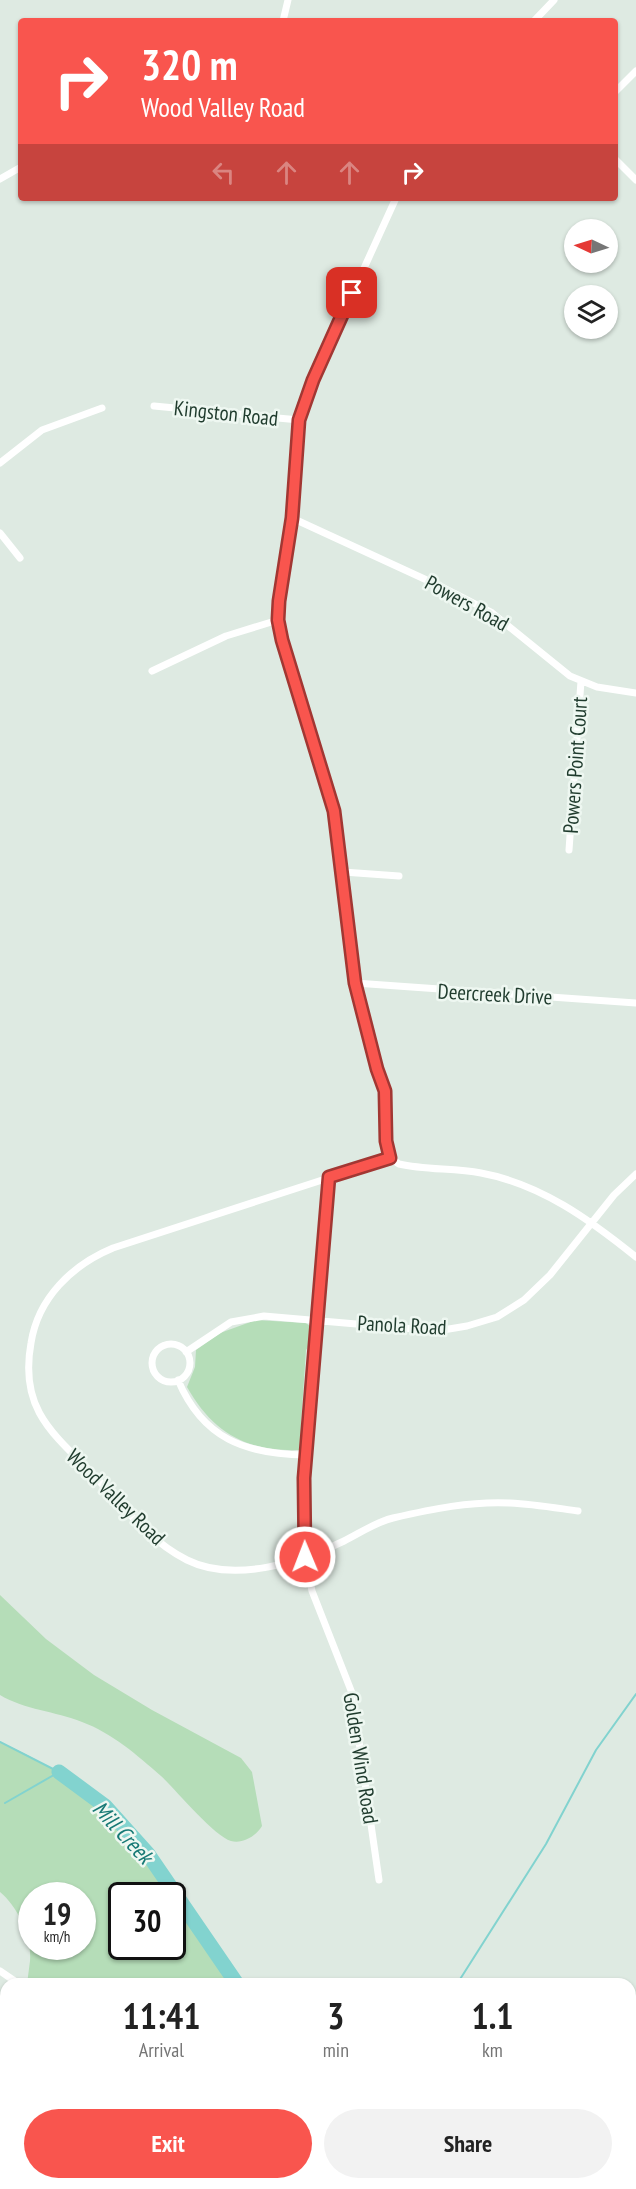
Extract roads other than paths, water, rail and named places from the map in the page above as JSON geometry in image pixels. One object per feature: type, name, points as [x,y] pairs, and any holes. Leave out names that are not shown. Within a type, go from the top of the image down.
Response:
[{"type":"street","points":[[284,18],[288,0]]},
{"type":"street","points":[[537,18],[554,0]]},
{"type":"street","points":[[618,89],[636,71]]},
{"type":"street","points":[[618,162],[636,180]]},
{"type":"street","points":[[0,179],[18,169]]},
{"type":"street","points":[[392,1159],[386,1141],[385,1091],[377,1069],[355,983],[334,811],[278,620],[292,518],[299,420],[313,380],[395,201]]},
{"type":"street","name":"Kingston Road","points":[[154,406],[299,420]]},
{"type":"street","points":[[0,463],[42,430],[102,408]]},
{"type":"street","name":"Powers Road","points":[[292,518],[491,612],[570,676],[597,687],[636,693]]},
{"type":"street","points":[[0,533],[20,558]]},
{"type":"street","points":[[152,671],[226,636],[278,620]]},
{"type":"street","name":"Powers Point Court","points":[[569,850],[581,681]]},
{"type":"street","points":[[343,872],[399,876]]},
{"type":"street","name":"Deercreek Drive","points":[[355,983],[636,1003]]},
{"type":"street","points":[[329,1177],[392,1159],[408,1166],[479,1173],[512,1181],[560,1203],[593,1222],[636,1257]]},
{"type":"street","name":"Panola Road","points":[[186,1352],[231,1322],[264,1316],[438,1331],[467,1326],[496,1317],[524,1300],[550,1275],[614,1195],[636,1174]]},
{"type":"street","name":"Golden Wind Road","points":[[329,1177],[306,1455],[305,1557],[312,1591],[352,1694],[379,1880]]},
{"type":"street","name":"Wood Valley Road","points":[[329,1177],[94,1256],[75,1270],[49,1296],[32,1337],[28,1369],[32,1394],[43,1422],[155,1540],[188,1561],[225,1570],[258,1569],[305,1557],[390,1519],[447,1507],[511,1503],[578,1511]]},
{"type":"street","points":[[168,1344],[176,1344],[186,1352],[189,1368],[178,1380],[166,1381],[158,1377],[153,1370],[153,1358],[157,1350],[168,1344]]},
{"type":"street","points":[[178,1380],[187,1401],[203,1420],[237,1445],[257,1450],[306,1455]]},
{"type":"waterway","points":[[461,1978],[546,1844],[596,1750],[636,1694]]},
{"type":"waterway","name":"Mill Creek","points":[[0,1742],[59,1772]]},
{"type":"waterway","points":[[5,1803],[59,1772]]},
{"type":"waterway","name":"Mill Creek","points":[[59,1772],[105,1806],[148,1854],[233,1978]]}]
